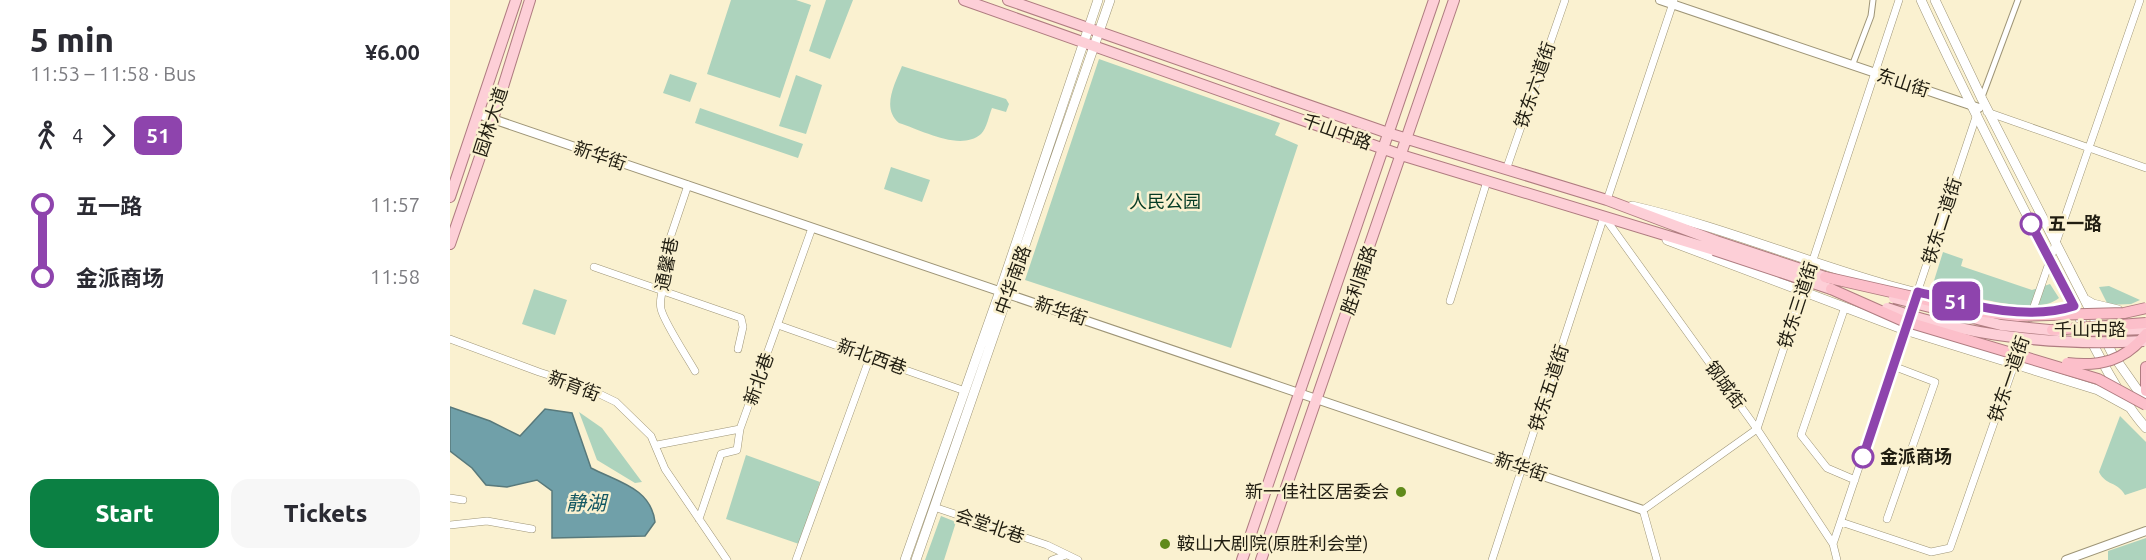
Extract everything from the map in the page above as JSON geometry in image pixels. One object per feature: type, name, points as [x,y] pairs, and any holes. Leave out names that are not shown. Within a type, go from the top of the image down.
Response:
[{"type":"highway","points":[[1825,277],[1975,311],[2018,316],[2124,313],[2146,305]]},
{"type":"highway","points":[[1831,289],[1901,320],[2098,379],[2146,404]]},
{"type":"highway","points":[[2052,330],[2146,323]]},
{"type":"highway","points":[[2037,359],[2089,366],[2105,363],[2136,346],[2146,331]]},
{"type":"highway","points":[[2146,367],[2146,391]]},
{"type":"main road","name":"园林大道","points":[[450,197],[516,0]]},
{"type":"main road","name":"园林大道","points":[[450,244],[493,119],[530,0]]},
{"type":"main road","name":"千山中路","points":[[964,0],[1401,155],[1604,216],[1958,316],[2001,325],[2052,330],[2146,331]]},
{"type":"main road","name":"千山中路","points":[[1008,0],[1388,133],[1606,200],[1715,246],[1904,314],[1999,337],[2051,342],[2146,341]]},
{"type":"main road","points":[[905,560],[965,391],[1004,292],[1089,43],[1098,0]]},
{"type":"main road","points":[[1093,30],[1110,0]]},
{"type":"main road","name":"胜利南路","points":[[1242,560],[1434,0]]},
{"type":"main road","name":"胜利南路","points":[[1261,560],[1454,0]]},
{"type":"main road","points":[[1921,0],[1979,109],[2056,244],[2113,355],[2146,404]]},
{"type":"main road","points":[[1935,0],[1979,109],[2050,260],[2129,407],[2146,428]]},
{"type":"main road","points":[[1606,200],[1677,216],[1811,263],[1918,292],[1985,307],[2032,312],[2056,311],[2074,306]]},
{"type":"main road","points":[[1604,216],[1905,330],[2098,390],[2129,407]]},
{"type":"main road","name":"中华南路","points":[[916,560],[1004,292]]},
{"type":"main road","points":[[2085,299],[2093,304],[2118,310],[2146,305]]},
{"type":"street","name":"铁东六道街","points":[[1506,170],[1565,0]]},
{"type":"street","name":"东山街","points":[[1660,0],[1674,2],[2146,168]]},
{"type":"street","points":[[1852,66],[1871,16],[1873,0]]},
{"type":"street","name":"铁东三道街","points":[[1757,429],[1899,0]]},
{"type":"street","name":"铁东二道街","points":[[1833,544],[1979,109],[2018,0]]},
{"type":"street","name":"铁东一道街","points":[[1841,522],[1931,552],[1950,548],[2140,0]]},
{"type":"street","points":[[1606,200],[1674,2]]},
{"type":"street","name":"新华街","points":[[478,114],[1643,510]]},
{"type":"street","points":[[1450,301],[1487,182]]},
{"type":"street","name":"通馨巷","points":[[688,186],[665,253],[669,260],[668,273],[660,299],[661,311],[695,371]]},
{"type":"street","name":"钢城街","points":[[1604,216],[1757,429],[1833,544],[1837,560]]},
{"type":"street","name":"铁东五道街","points":[[1492,560],[1604,216]]},
{"type":"street","name":"新北巷","points":[[699,519],[721,454],[737,450],[740,429],[812,228]]},
{"type":"street","points":[[594,267],[741,318],[743,327],[738,349]]},
{"type":"street","points":[[1845,307],[1801,435],[1827,468],[1855,480]]},
{"type":"street","name":"新北西巷","points":[[778,325],[965,391]]},
{"type":"street","name":"新育街","points":[[450,339],[583,386],[616,402],[651,436],[657,445],[665,469],[728,560]]},
{"type":"street","points":[[796,560],[870,357]]},
{"type":"street","points":[[1887,519],[1935,382],[1893,366]]},
{"type":"street","points":[[657,445],[740,429]]},
{"type":"street","points":[[1657,560],[1643,510],[1757,429]]},
{"type":"street","points":[[450,498],[463,500]]},
{"type":"street","name":"会堂北巷","points":[[934,507],[1047,545],[1078,560]]},
{"type":"street","points":[[450,525],[487,521],[532,530]]},
{"type":"street","points":[[2066,560],[2146,531]]},
{"type":"street","points":[[1052,560],[1066,555]]},
{"type":"green space","points":[[731,0],[796,0],[811,5],[780,98],[707,74]]},
{"type":"green space","points":[[826,0],[853,0],[830,59],[809,51]]},
{"type":"green space","name":"人民公园","points":[[1099,59],[1280,123],[1275,135],[1298,145],[1231,348],[1025,280]]},
{"type":"green space","points":[[902,66],[1006,99],[1009,104],[1006,112],[992,108],[981,134],[963,141],[941,138],[899,123],[894,117],[890,103]]},
{"type":"green space","points":[[670,74],[697,83],[690,102],[663,93]]},
{"type":"green space","points":[[796,75],[822,85],[806,134],[779,126]]},
{"type":"green space","points":[[700,108],[803,144],[798,158],[695,123]]},
{"type":"green space","points":[[891,167],[930,180],[922,202],[884,189]]},
{"type":"green space","points":[[1943,252],[1963,259],[1961,266],[2032,290],[2050,284],[2059,298],[2048,304],[2016,305],[1932,287]]},
{"type":"green space","points":[[2109,286],[2140,300],[2131,304],[2108,305],[2099,287]]},
{"type":"green space","points":[[534,289],[567,300],[555,335],[522,324]]},
{"type":"green space","points":[[579,412],[602,428],[642,482],[635,483],[597,460]]},
{"type":"green space","points":[[2120,416],[2146,442],[2146,488],[2125,495],[2119,487],[2105,480],[2099,472]]},
{"type":"green space","points":[[746,455],[820,482],[799,544],[726,519]]},
{"type":"green space","points":[[941,516],[956,522],[944,560],[925,560]]},
{"type":"green space","points":[[2146,538],[2146,560],[2108,560],[2108,551]]},
{"type":"water","name":"静湖","points":[[450,407],[490,421],[520,436],[545,409],[572,413],[591,468],[622,482],[640,494],[652,510],[655,522],[645,536],[552,538],[552,491],[537,480],[507,487],[486,485],[472,468],[450,451]]},
{"type":"bus line","name":"51","points":[[1863,457],[1918,292],[2012,311],[2056,311],[2074,306],[2031,224]]},
{"type":"place","name":"五一路","points":[[2031,224]]},
{"type":"place","name":"金派商场","points":[[1863,457]]},
{"type":"place","name":"新一佳社区居委会","points":[[1401,492]]},
{"type":"place","name":"鞍山大剧院(原胜利会堂)","points":[[1165,544]]}]
